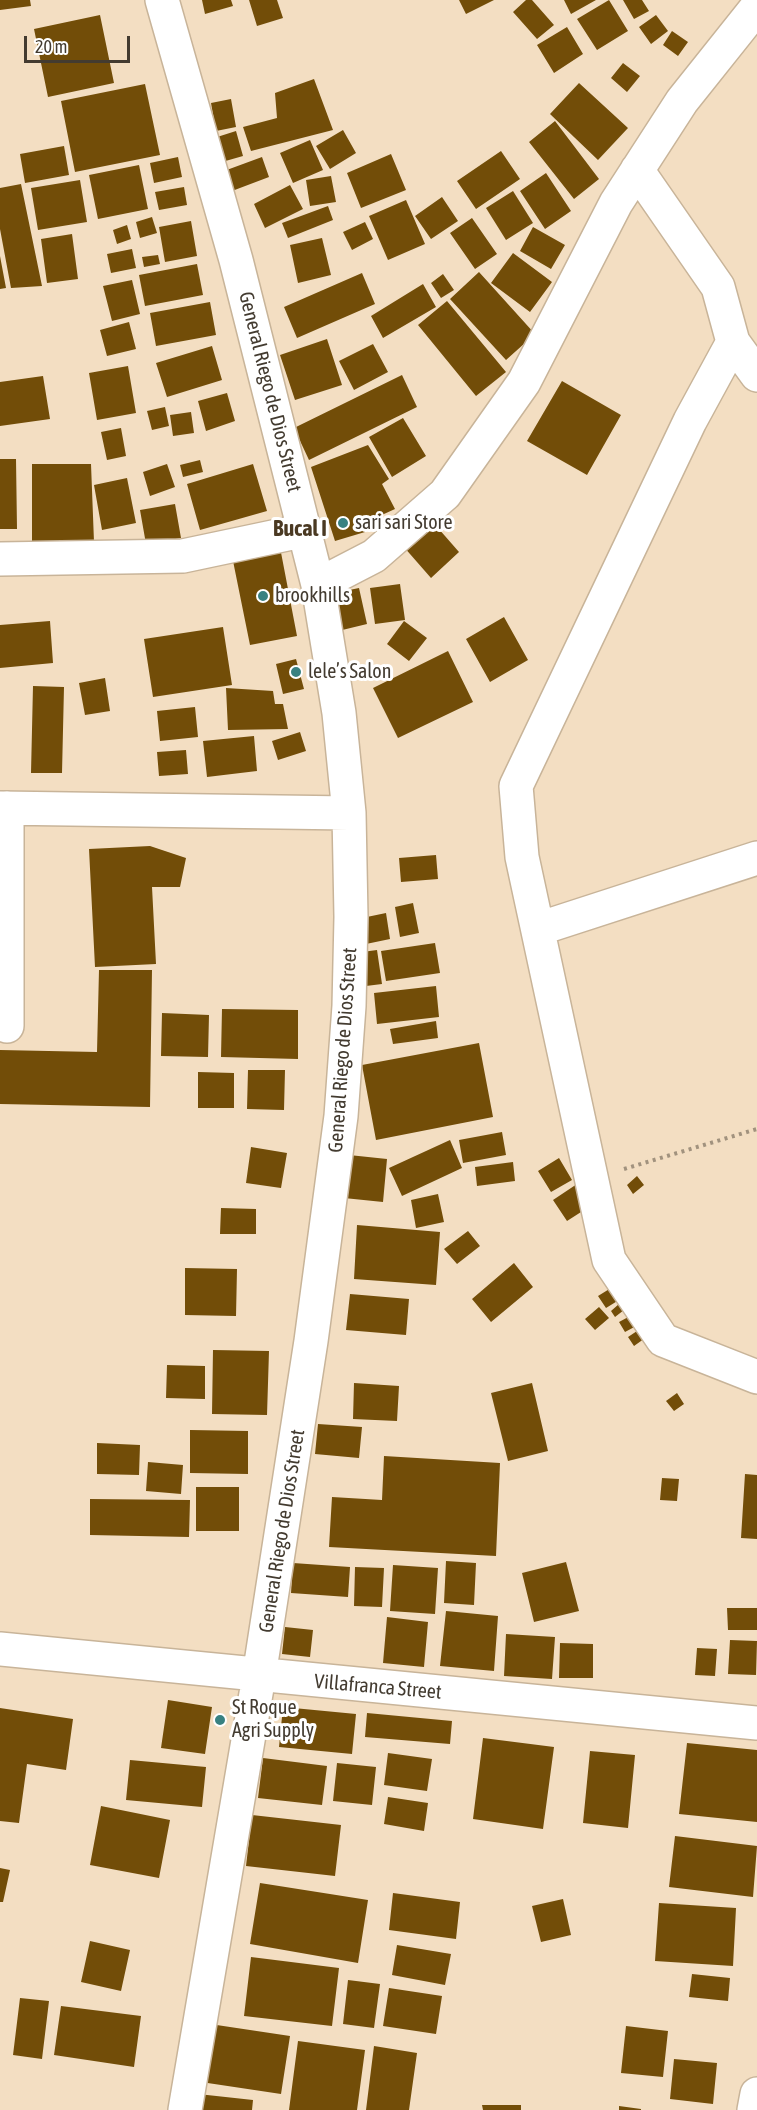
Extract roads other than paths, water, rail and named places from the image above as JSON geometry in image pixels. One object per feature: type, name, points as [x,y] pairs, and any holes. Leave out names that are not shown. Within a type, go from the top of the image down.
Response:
[{"type":"street","name":"General Riego de Dios Street","points":[[162,0],[236,260],[306,530],[318,585],[339,713],[349,813],[349,995],[341,1116],[311,1341],[259,1676],[185,2110]]},
{"type":"street","points":[[318,585],[374,556],[445,494],[524,382],[616,203],[637,170],[682,101],[757,7]]},
{"type":"street","points":[[637,170],[718,287],[733,342],[757,375]]},
{"type":"street","points":[[733,342],[690,421],[516,786],[522,857],[609,1260],[663,1340],[757,1377]]},
{"type":"street","points":[[0,559],[183,556],[306,530]]},
{"type":"street","points":[[7,1026],[4,808],[349,813]]},
{"type":"street","points":[[538,929],[757,858]]},
{"type":"street","name":"Villafranca Street","points":[[0,1649],[757,1723]]},
{"type":"street","points":[[754,2110],[757,2094]]},
{"type":"place","name":"sari sari Store","points":[[343,523]]},
{"type":"place","name":"brookhills","points":[[263,596]]},
{"type":"place","name":"lele’s Salon","points":[[296,672]]},
{"type":"place","name":"St Roque Agri Supply","points":[[220,1720]]},
{"type":"district","name":"Bucal I","points":[[300,529]]}]
